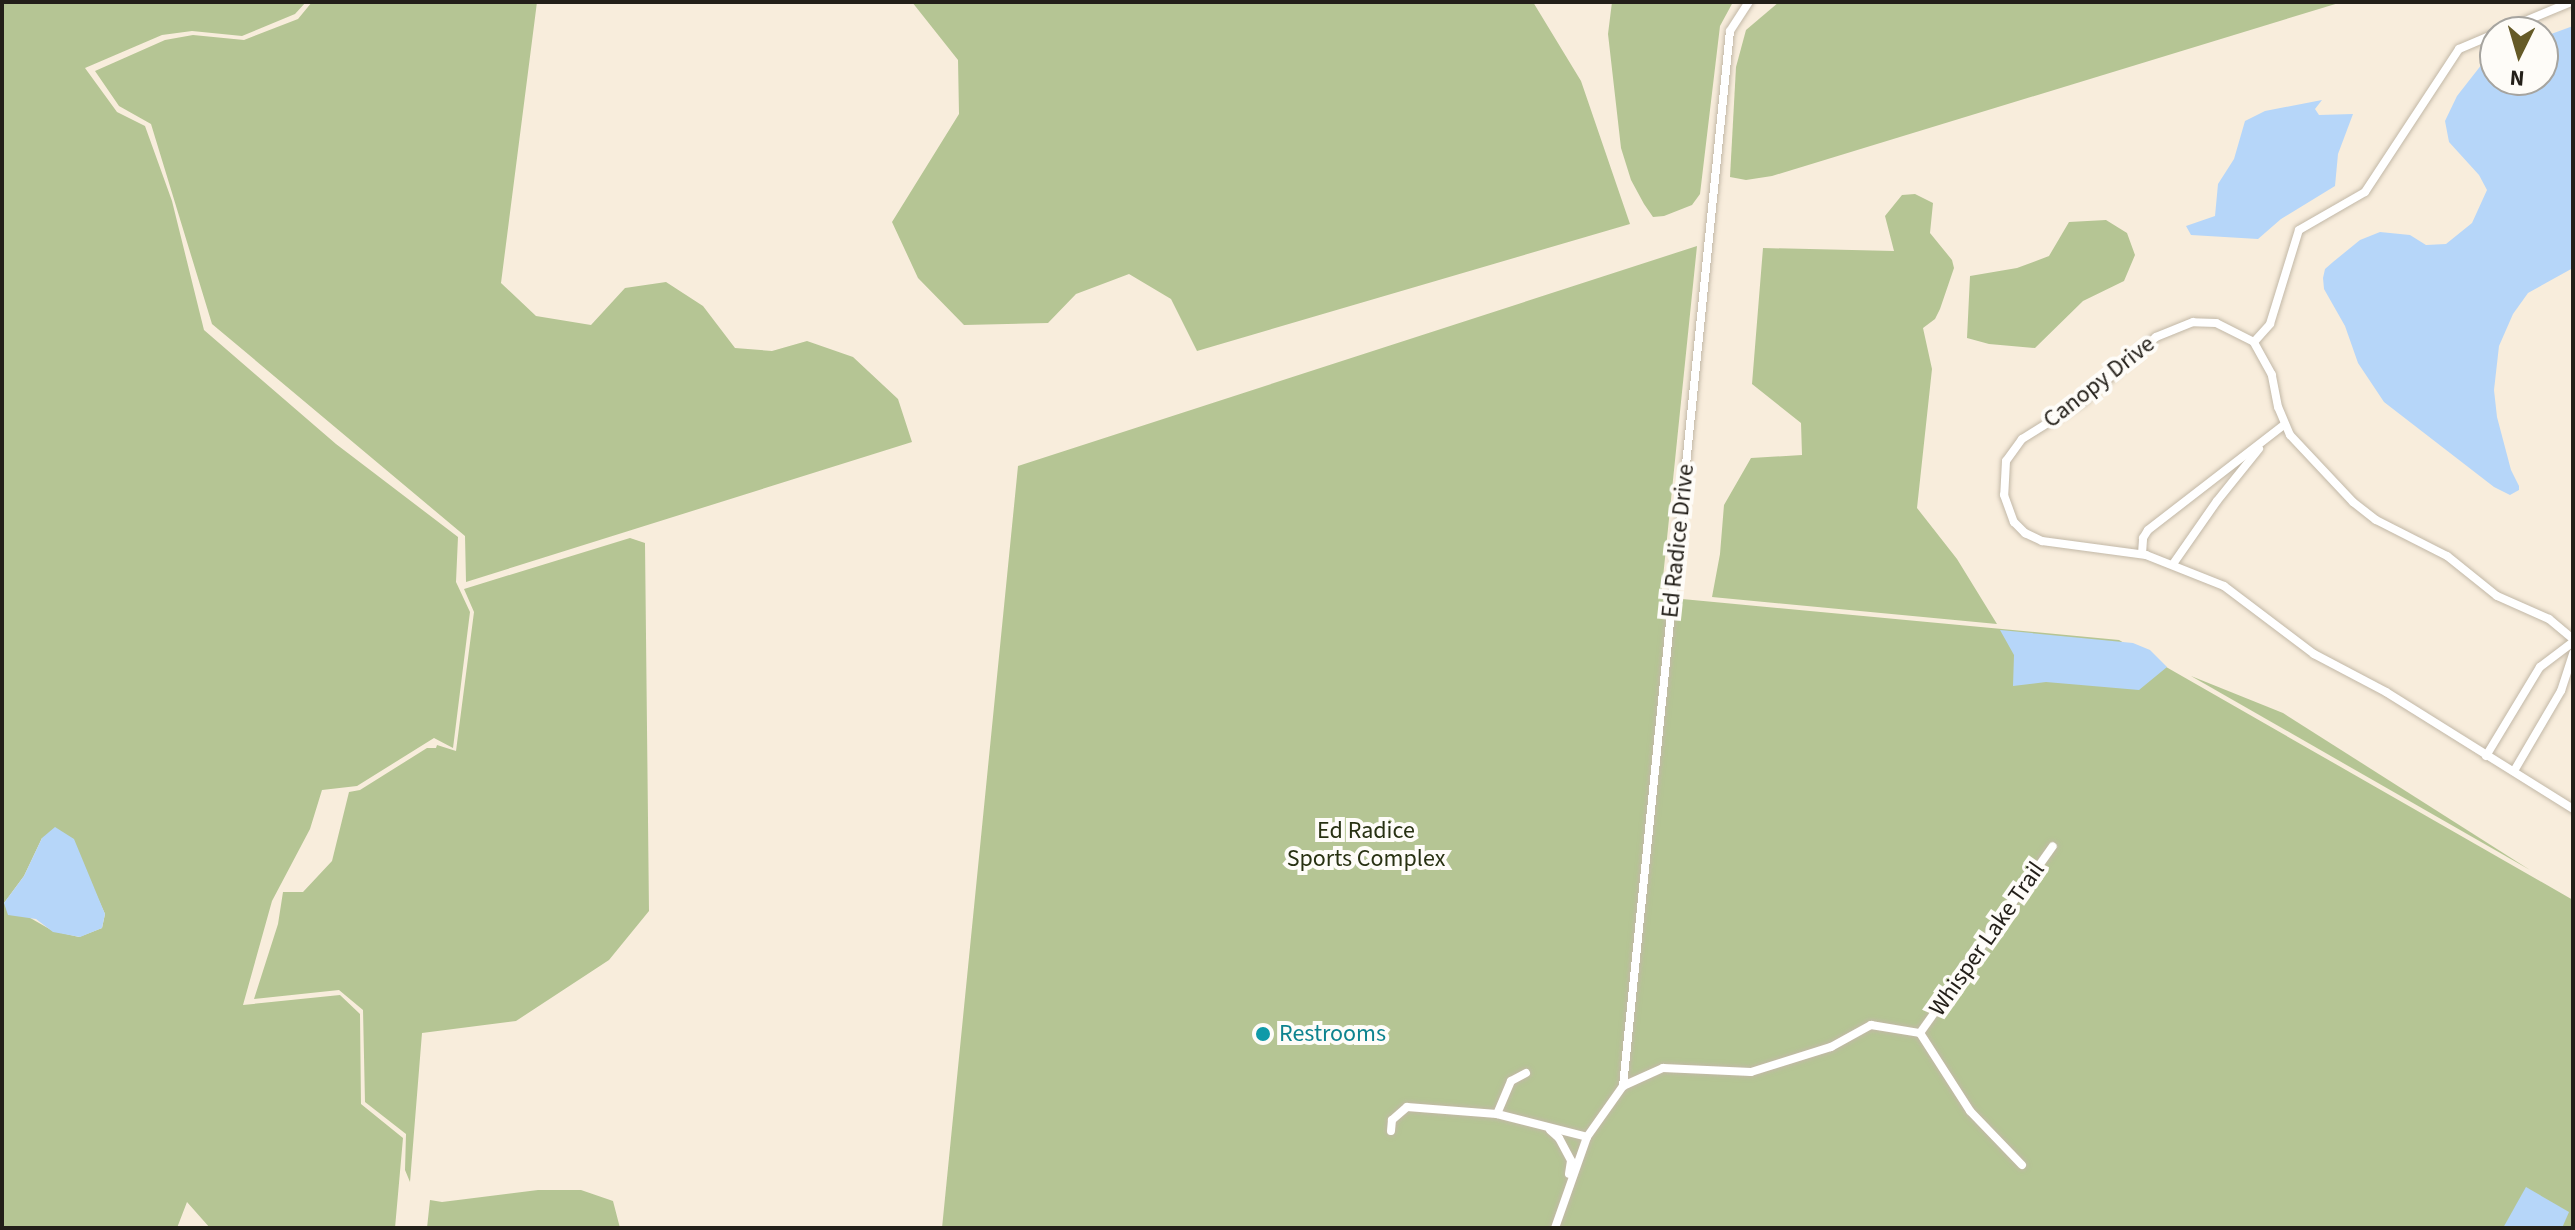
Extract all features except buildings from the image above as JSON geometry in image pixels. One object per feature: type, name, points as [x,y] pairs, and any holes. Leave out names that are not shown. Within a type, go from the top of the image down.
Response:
[{"type":"street","name":"Ed Radice Drive","points":[[1555,1228],[1587,1137],[1623,1086],[1730,31],[1749,2]]},
{"type":"street","points":[[2538,16],[2571,2]]},
{"type":"street","points":[[2479,41],[2459,49],[2365,192],[2299,230],[2270,324],[2254,342],[2272,375],[2285,424],[2309,457],[2353,502],[2376,520],[2447,556],[2497,596],[2549,619],[2573,640],[2540,667],[2486,756]]},
{"type":"street","name":"Canopy Drive","points":[[2254,342],[2216,323],[2193,322],[2171,328],[2156,337],[2083,401],[2022,439],[2006,461],[2004,495],[2014,522],[2025,533],[2042,541],[2142,554],[2224,586],[2314,654],[2386,692],[2573,809]]},
{"type":"street","points":[[2142,554],[2143,538],[2148,530],[2262,445],[2285,424]]},
{"type":"street","points":[[2173,564],[2217,501],[2262,445]]},
{"type":"street","points":[[2514,771],[2561,691],[2573,653]]},
{"type":"street","name":"Whisper Lake Trail","points":[[1920,1033],[2053,846]]},
{"type":"street","points":[[1623,1086],[1663,1068],[1751,1072],[1831,1047],[1871,1025],[1920,1033],[1970,1111],[2022,1165]]},
{"type":"street","points":[[1497,1114],[1511,1081],[1526,1073]]},
{"type":"street","points":[[1391,1131],[1392,1120],[1407,1107],[1497,1114],[1587,1137]]},
{"type":"street","points":[[1547,1127],[1559,1138],[1571,1161],[1568,1188]]},
{"type":"green space","points":[[2,2],[306,2],[295,14],[242,36],[192,31],[162,35],[85,68],[117,112],[145,126],[172,201],[204,330],[336,444],[458,537],[456,582],[470,612],[453,748],[434,738],[357,786],[322,790],[310,829],[272,901],[243,1005],[340,995],[360,1014],[361,1104],[403,1138],[395,1228],[210,1228],[187,1202],[177,1228],[2,1228]],"holes":[[[42,838],[92,885],[105,914],[102,928],[79,937],[53,931],[4,903],[24,876]]]},
{"type":"green space","points":[[312,2],[537,2],[501,283],[536,316],[591,325],[625,288],[666,282],[703,306],[735,348],[772,351],[807,341],[853,357],[898,399],[912,442],[466,582],[465,536],[212,324],[151,124],[119,106],[95,71],[165,40],[193,35],[244,40],[298,19]]},
{"type":"green space","points":[[912,2],[1533,2],[1581,81],[1630,224],[1197,351],[1171,299],[1129,274],[1076,294],[1048,323],[964,325],[918,278],[892,222],[959,114],[958,60]]},
{"type":"green space","points":[[1612,2],[1733,2],[1720,26],[1700,194],[1692,205],[1664,216],[1653,217],[1644,204],[1631,180],[1621,148],[1608,34]]},
{"type":"green space","points":[[1779,2],[2342,2],[1772,176],[1746,180],[1730,177],[1736,67],[1746,30]]},
{"type":"green space","points":[[1915,194],[1933,203],[1930,233],[1952,260],[1954,268],[1935,319],[1923,328],[1932,369],[1917,508],[1957,559],[1997,624],[1712,597],[1724,505],[1751,458],[1802,455],[1801,423],[1752,384],[1763,248],[1894,251],[1885,216],[1902,195]]},
{"type":"green space","points":[[2106,220],[2127,233],[2135,255],[2124,281],[2083,301],[2035,348],[1989,344],[1967,338],[1970,276],[2017,268],[2049,256],[2069,222]]},
{"type":"green space","name":"Ed Radice Sports Complex","points":[[1697,246],[1661,597],[2119,640],[2573,900],[2573,1228],[942,1228],[1018,466]]},
{"type":"green space","points":[[630,538],[645,543],[649,911],[609,960],[516,1021],[422,1033],[410,1182],[405,1170],[406,1134],[365,1102],[363,1010],[339,990],[254,999],[278,924],[283,892],[303,892],[332,861],[349,792],[360,790],[427,748],[436,748],[437,745],[456,751],[474,612],[464,589]]},
{"type":"green space","points":[[2191,676],[2283,713],[2530,870]]},
{"type":"green space","points":[[538,1190],[581,1190],[613,1201],[620,1228],[427,1228],[430,1200],[442,1202]]},
{"type":"water","points":[[2573,26],[2573,268],[2528,293],[2513,314],[2499,346],[2494,390],[2497,417],[2511,470],[2519,486],[2519,490],[2510,495],[2494,487],[2384,402],[2358,363],[2345,326],[2324,289],[2323,278],[2325,269],[2360,240],[2380,232],[2410,235],[2426,245],[2446,244],[2472,223],[2487,190],[2479,175],[2449,142],[2445,121],[2457,96],[2479,68],[2479,96],[2559,96],[2559,31]]},
{"type":"water","points":[[2322,100],[2315,109],[2319,115],[2353,114],[2338,154],[2335,186],[2281,219],[2258,239],[2191,235],[2186,226],[2215,216],[2218,184],[2234,159],[2245,121],[2265,111]]},
{"type":"water","points":[[2000,630],[2133,643],[2150,650],[2167,667],[2139,690],[2046,682],[2013,686],[2014,655]]},
{"type":"water","points":[[55,827],[74,839],[105,914],[102,928],[80,937],[53,932],[36,919],[8,915],[4,903],[24,876],[42,838]]},
{"type":"water","points":[[2526,1187],[2569,1212],[2562,1228],[2503,1228]]},
{"type":"place","name":"Restrooms","points":[[1263,1034]]}]
